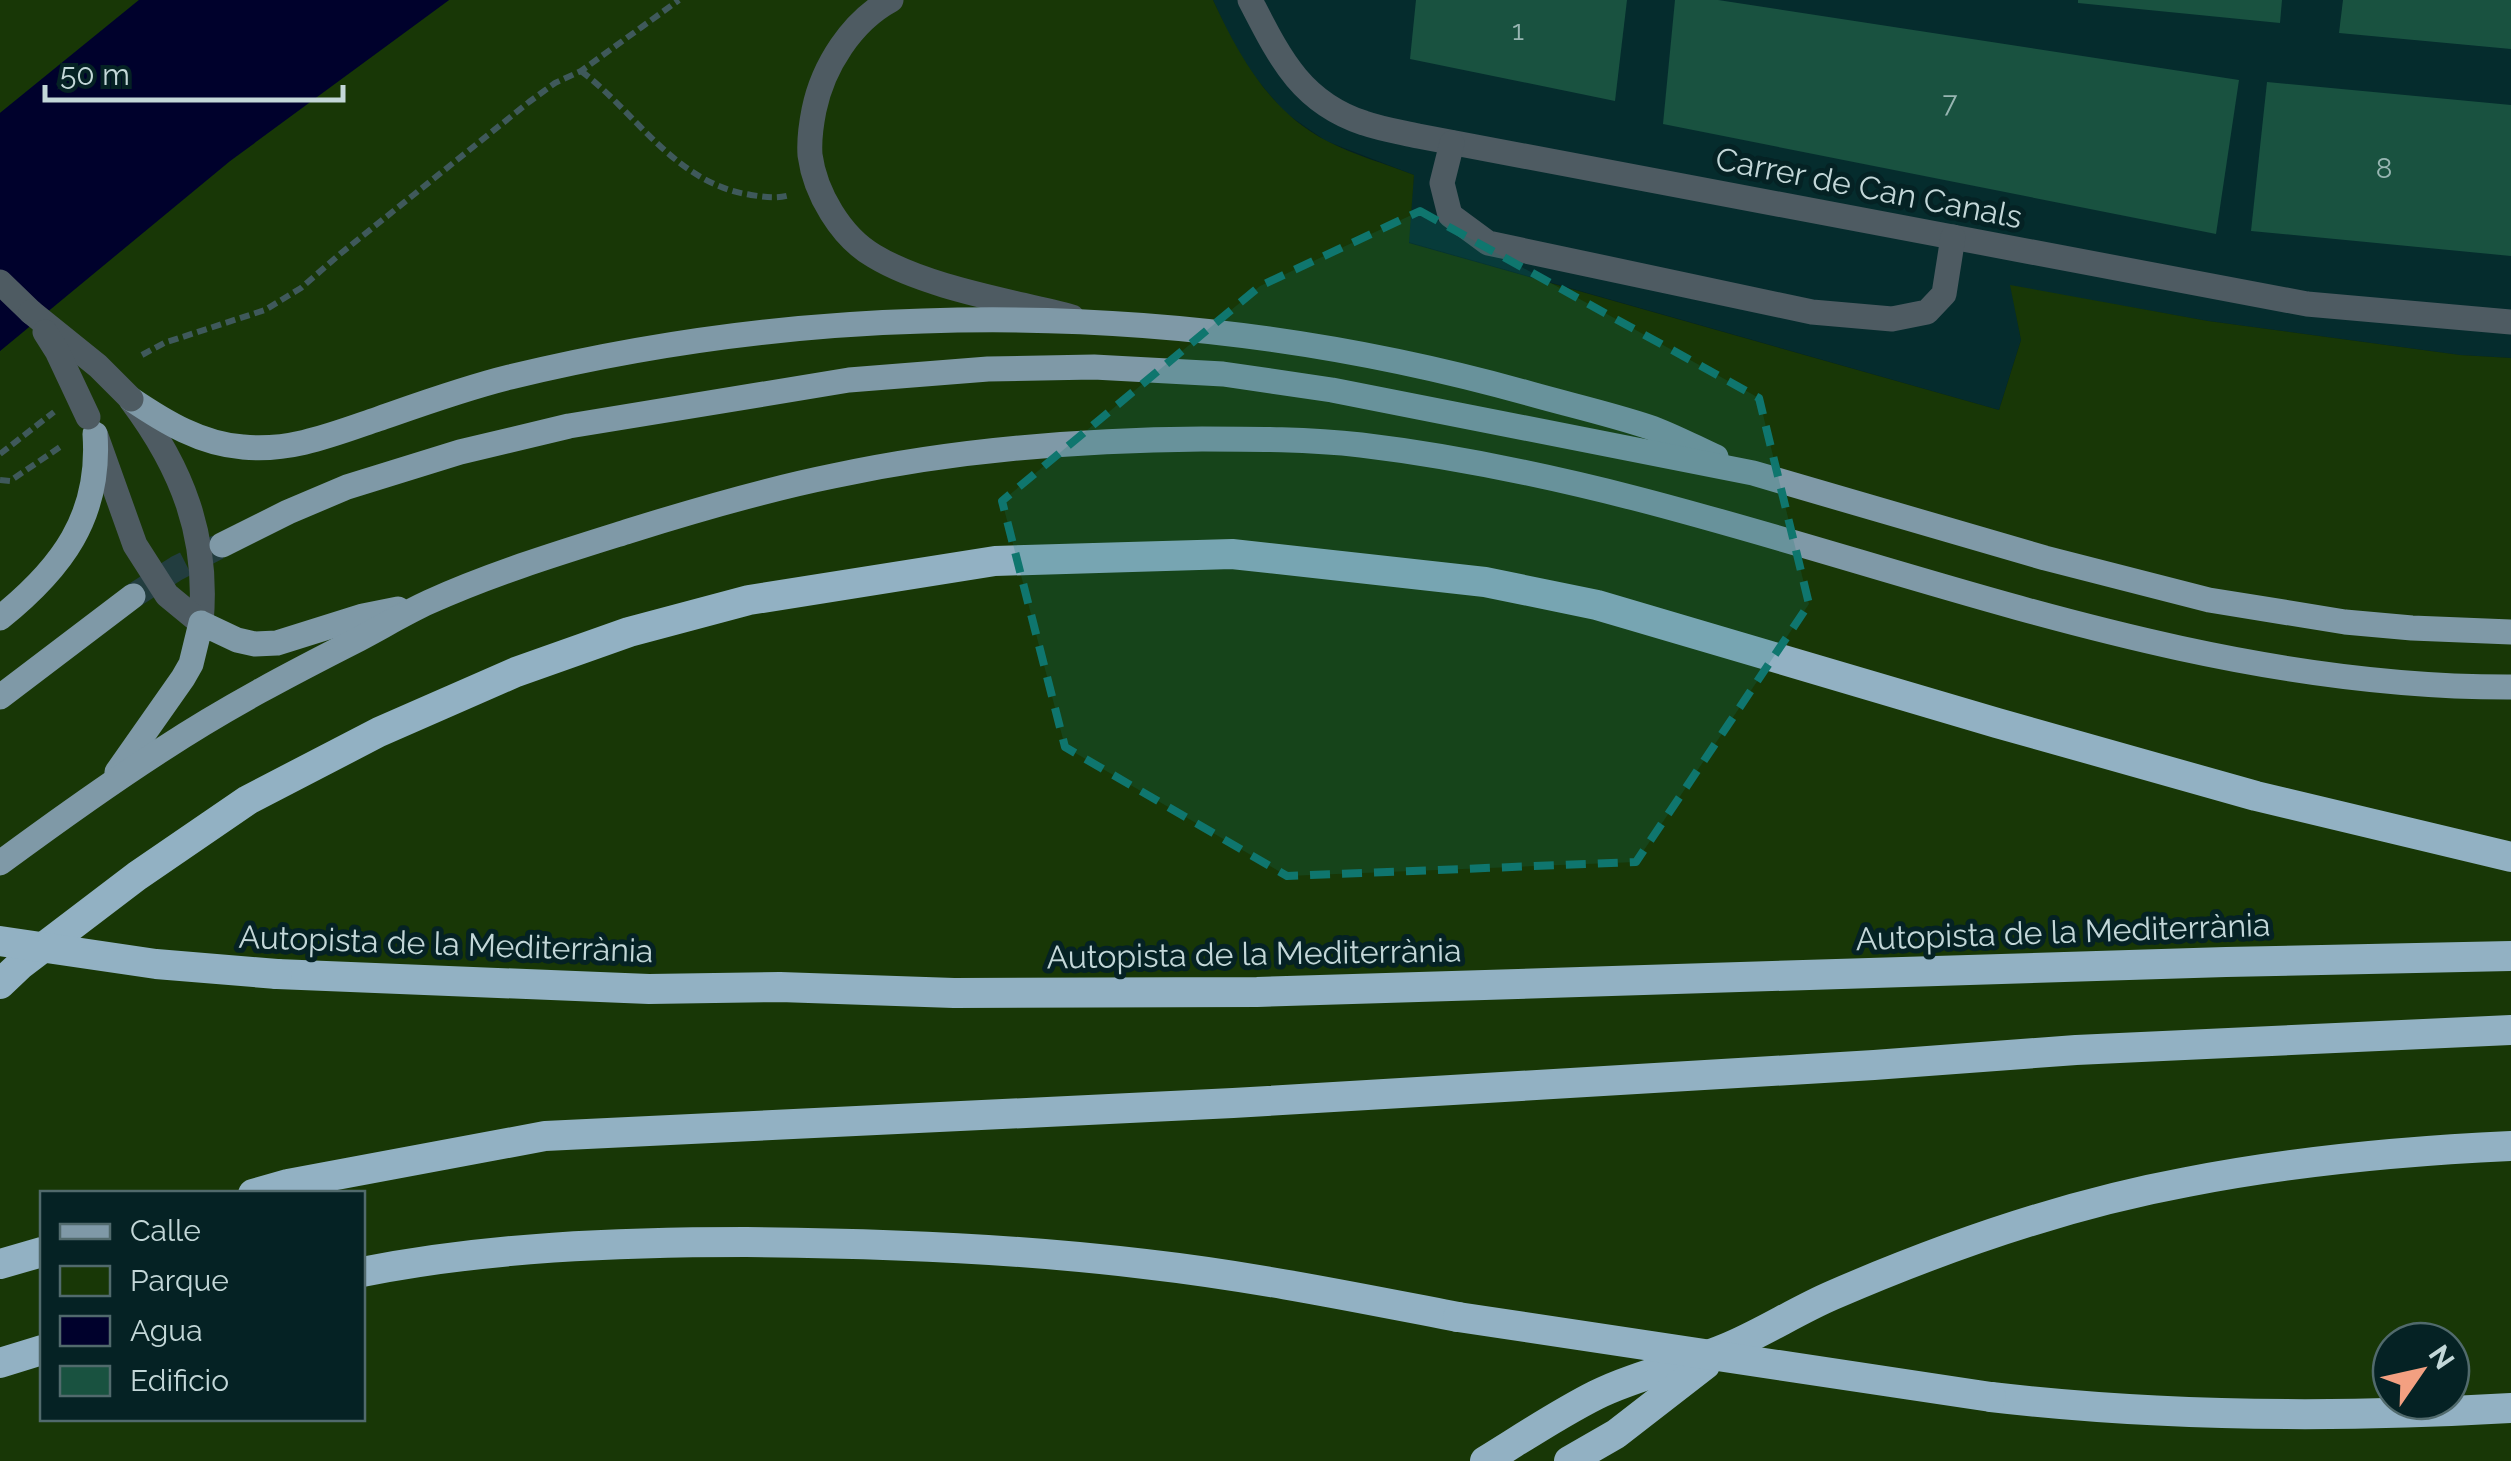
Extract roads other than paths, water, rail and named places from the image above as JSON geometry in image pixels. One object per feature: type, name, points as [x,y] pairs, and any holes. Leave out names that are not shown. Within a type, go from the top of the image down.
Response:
[{"type":"highway","points":[[0,984],[136,876],[248,800],[379,732],[516,672],[629,632],[750,600],[995,561],[1232,554],[1485,582],[1597,606],[2256,796],[2511,857]]},
{"type":"highway","name":"Autopista de la Mediterrània","points":[[0,941],[156,964],[276,974],[649,989],[780,987],[954,993],[1257,992],[2511,956]]},
{"type":"highway","points":[[264,1191],[545,1136],[1233,1103],[2076,1050],[2511,1030]]},
{"type":"highway","points":[[1485,1461],[1597,1394],[1729,1347],[1831,1296],[1998,1233],[2082,1207],[2183,1182],[2279,1166],[2511,1146]]},
{"type":"highway","points":[[365,1271],[551,1248],[682,1242],[817,1242],[982,1249],[1145,1264],[1288,1284],[1458,1317],[2069,1406],[2390,1414],[2511,1408]]},
{"type":"highway","points":[[0,1264],[40,1253]]},
{"type":"highway","points":[[1569,1461],[1616,1434],[1729,1347]]},
{"type":"highway","points":[[0,1363],[40,1351]]},
{"type":"main road","points":[[131,399],[186,432],[212,441],[242,448],[284,447],[508,378],[689,341],[805,328],[1023,319],[1175,326],[1393,359],[1652,428],[1753,473]]},
{"type":"main road","points":[[222,545],[347,487],[460,452],[569,426],[849,380],[988,369],[1094,366],[1222,374],[1332,390],[1753,473],[2045,558],[2209,600],[2345,622],[2511,632]]},
{"type":"main road","points":[[0,618],[38,585],[72,543],[95,473],[86,430]]},
{"type":"main road","points":[[0,864],[162,750],[253,694],[431,602],[530,564],[667,519],[834,476],[908,462],[1086,443],[1264,439],[1356,445],[1524,472],[1731,524],[2053,618],[2224,658],[2352,678],[2511,686]]},
{"type":"main road","points":[[0,697],[133,596]]},
{"type":"main road","points":[[102,792],[184,678],[201,622],[237,640],[277,643],[363,616],[431,602]]},
{"type":"street","points":[[892,0],[873,10],[847,40],[828,70],[816,101],[810,157],[818,187],[831,211],[870,254],[894,267],[928,280],[1096,323]]},
{"type":"street","name":"Carrer de Can Canals","points":[[1250,0],[1260,12],[1272,45],[1299,83],[1317,98],[1364,123],[1452,143],[2306,304],[2511,322]]},
{"type":"street","points":[[1452,143],[1442,183],[1450,215],[1488,243],[1812,312],[1892,318],[1926,312],[1944,294],[1954,237]]},
{"type":"street","points":[[0,282],[131,399],[164,448],[190,504],[203,574],[201,622]]},
{"type":"street","points":[[31,312],[57,351],[134,544],[167,595],[201,622]]},
{"type":"water","points":[[139,0],[449,0],[230,161],[0,351],[0,113]]},
{"type":"tunnel","points":[[133,596],[218,547]]}]
